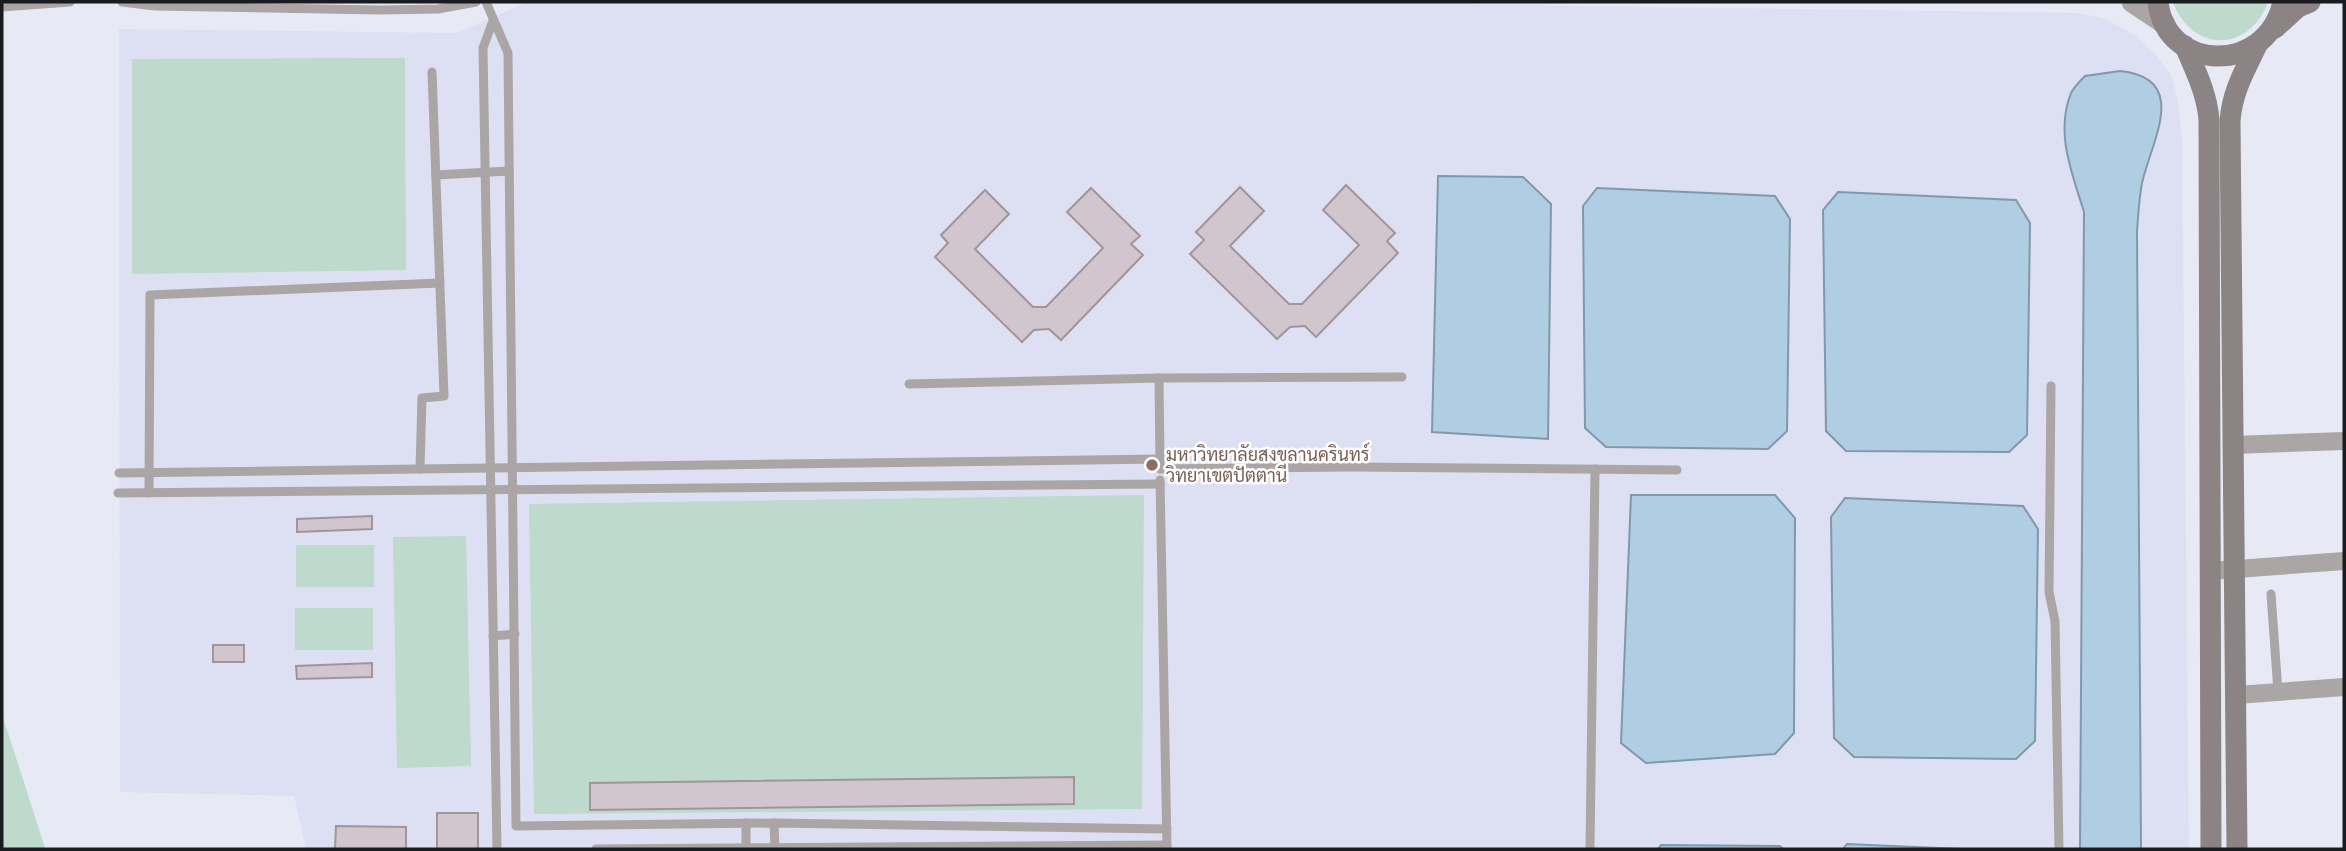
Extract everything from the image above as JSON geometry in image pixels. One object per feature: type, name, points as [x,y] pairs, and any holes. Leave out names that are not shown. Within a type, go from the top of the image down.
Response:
[{"type":"main road","points":[[2158,2],[2165,24],[2173,36],[2185,46],[2202,54],[2221,57],[2240,54],[2264,38],[2298,7],[2310,2]]},
{"type":"main road","points":[[2237,849],[2230,121],[2235,92],[2264,38],[2280,15],[2283,2]]},
{"type":"main road","points":[[2185,46],[2208,105],[2209,120],[2211,849]]},
{"type":"street","points":[[2132,2],[2165,24]]},
{"type":"street","points":[[2234,444],[2344,441]]},
{"type":"street","points":[[2210,571],[2344,561]]},
{"type":"street","points":[[2237,695],[2344,687]]},
{"type":"lane","points":[[2,8],[70,2]]},
{"type":"lane","points":[[122,2],[155,6],[341,10],[438,9],[476,2]]},
{"type":"lane","points":[[486,2],[508,53],[516,825],[774,823],[1167,829]]},
{"type":"lane","points":[[493,21],[483,48],[497,849]]},
{"type":"lane","points":[[420,469],[422,398],[444,396],[432,72]]},
{"type":"lane","points":[[436,176],[485,171],[509,172]]},
{"type":"lane","points":[[149,493],[150,295],[440,284]]},
{"type":"lane","points":[[909,384],[1159,378],[1402,377]]},
{"type":"lane","points":[[596,849],[1167,847],[1159,378]]},
{"type":"lane","points":[[2051,386],[2049,592],[2055,621],[2059,849]]},
{"type":"lane","points":[[119,473],[491,467],[1160,464],[1677,470]]},
{"type":"lane","points":[[1590,849],[1595,469]]},
{"type":"lane","points":[[118,494],[1160,484]]},
{"type":"lane","points":[[2271,594],[2278,692]]},
{"type":"lane","points":[[494,636],[514,634]]},
{"type":"lane","points":[[746,823],[746,848]]},
{"type":"lane","points":[[774,823],[775,848]]},
{"type":"shaded area","name":"มหาวิทยาลัยสงขลานครินทร์ วิทยาเขตปัตตานี","points":[[527,2],[1318,2],[2079,13],[2105,19],[2135,35],[2156,55],[2172,77],[2182,139],[2189,849],[306,849],[294,796],[120,792],[119,29],[457,33]]},
{"type":"shaded area","points":[[2120,71],[2142,76],[2155,86],[2161,99],[2158,131],[2142,183],[2137,232],[2141,849],[2080,849],[2084,212],[2067,153],[2065,123],[2071,93],[2085,76]]},
{"type":"shaded area","points":[[1438,176],[1523,177],[1551,204],[1548,439],[1432,432]]},
{"type":"shaded area","points":[[1597,188],[1775,196],[1790,219],[1787,431],[1768,449],[1606,447],[1585,428],[1583,206]]},
{"type":"shaded area","points":[[1838,192],[2016,200],[2030,223],[2027,435],[2009,452],[1846,451],[1826,431],[1823,210]]},
{"type":"shaded area","points":[[1631,495],[1775,495],[1795,518],[1794,733],[1775,754],[1646,763],[1621,743]]},
{"type":"shaded area","points":[[1845,498],[2023,506],[2038,529],[2035,741],[2016,759],[1854,757],[1834,738],[1831,517]]},
{"type":"shaded area","points":[[1847,844],[1961,849],[1843,849]]},
{"type":"shaded area","points":[[1661,845],[1780,846],[1783,849],[1658,849]]},
{"type":"green space","points":[[2173,2],[2268,2],[2259,19],[2248,31],[2235,38],[2221,40],[2206,38],[2193,31],[2182,19]]},
{"type":"green space","points":[[405,58],[406,270],[132,274],[132,59]]},
{"type":"green space","points":[[1144,495],[1142,809],[534,814],[529,504]]},
{"type":"green space","points":[[466,536],[471,766],[397,768],[393,537]]},
{"type":"green space","points":[[296,545],[374,545],[374,587],[296,587]]},
{"type":"green space","points":[[295,608],[373,608],[373,650],[295,650]]},
{"type":"green space","points":[[2,714],[45,848],[46,849],[2,849]]},
{"type":"building","points":[[1346,185],[1395,233],[1387,241],[1398,253],[1316,337],[1305,326],[1290,327],[1277,339],[1190,254],[1204,240],[1196,232],[1240,187],[1264,211],[1230,246],[1289,304],[1302,304],[1359,245],[1323,210]]},
{"type":"building","points":[[1091,188],[1140,236],[1131,244],[1143,255],[1061,340],[1049,329],[1034,330],[1022,342],[935,257],[948,243],[941,235],[985,190],[1009,214],[975,249],[1033,307],[1046,307],[1103,248],[1067,212]]},
{"type":"building","points":[[372,516],[372,529],[297,532],[297,519]]},
{"type":"building","points":[[213,645],[244,645],[244,662],[213,662]]},
{"type":"building","points":[[372,663],[372,677],[297,679],[296,666]]},
{"type":"building","points":[[1074,777],[1074,804],[590,810],[590,783]]},
{"type":"building","points":[[437,813],[478,813],[478,849],[437,849]]},
{"type":"building","points":[[336,826],[406,827],[406,849],[335,849]]},
{"type":"place","name":"มหาวิทยาลัยสงขลานครินทร์ วิทยาเขตปัตตานี","points":[[1152,465]]}]
